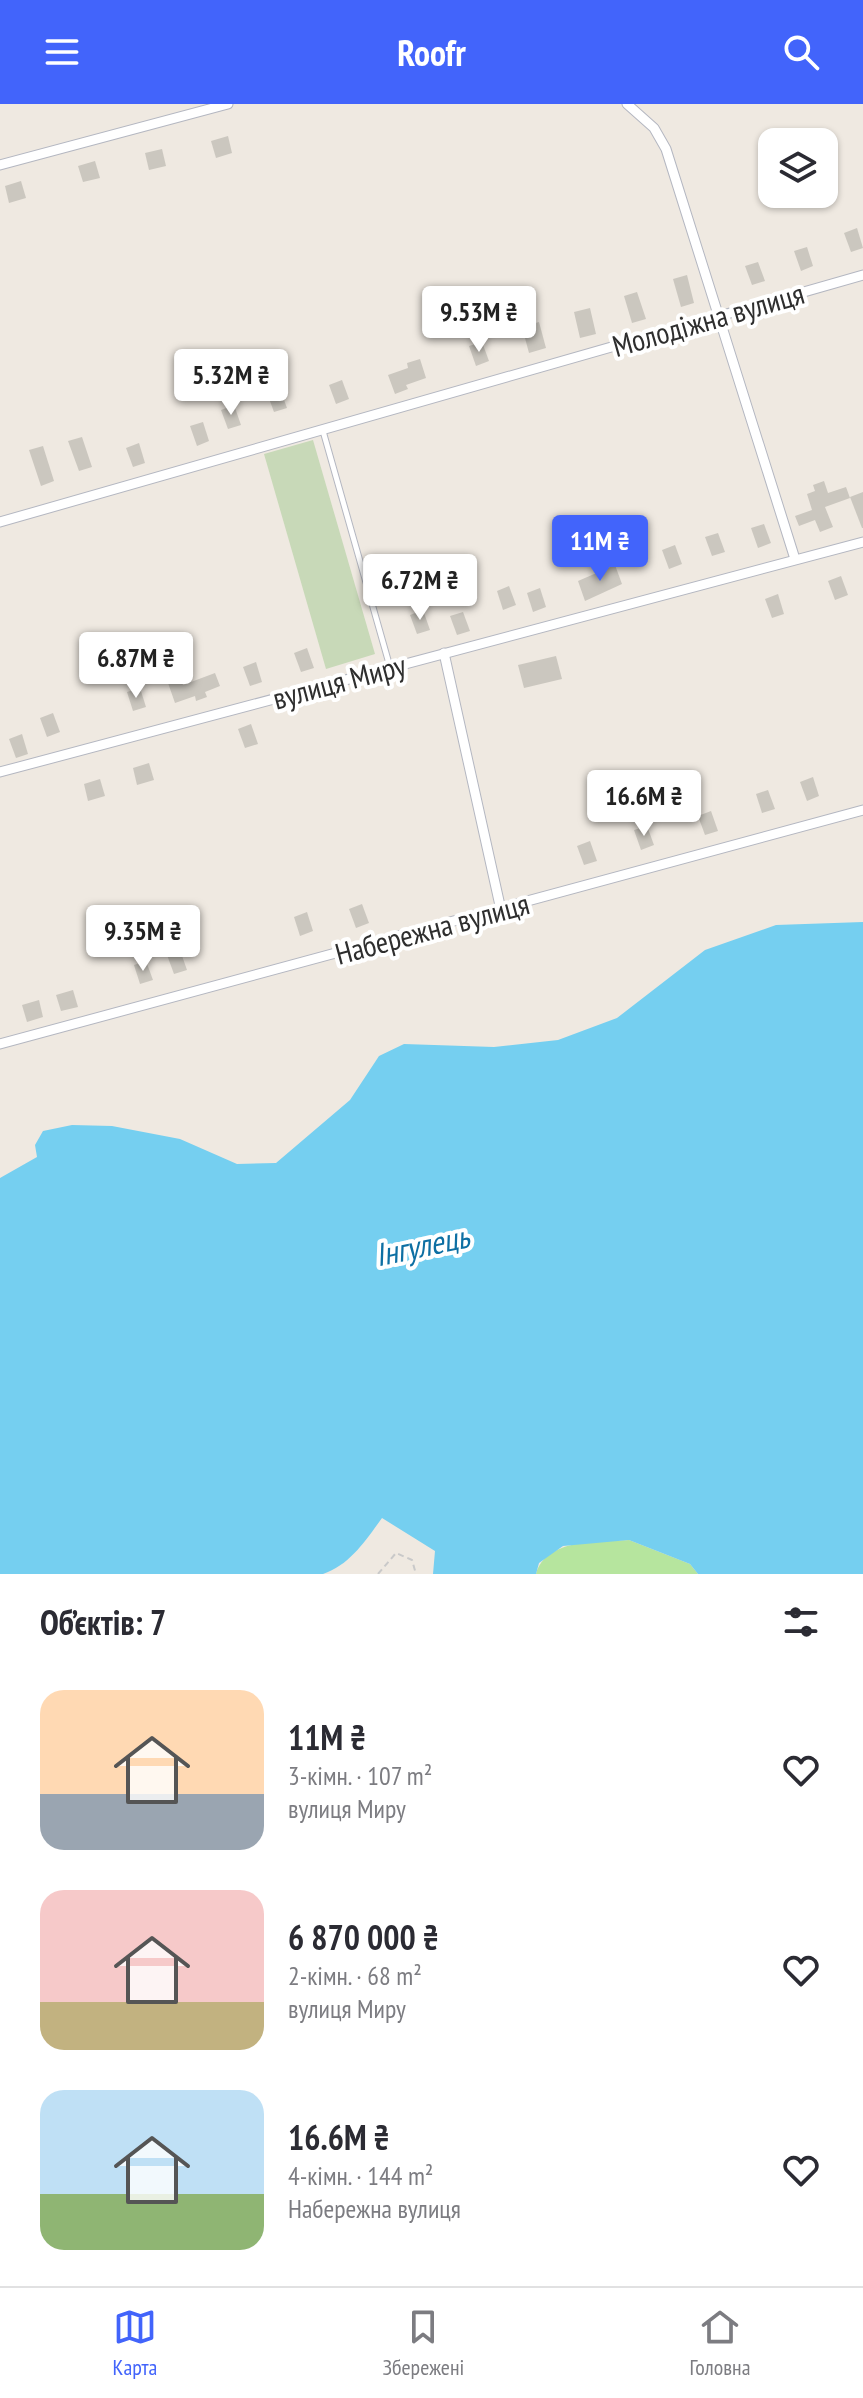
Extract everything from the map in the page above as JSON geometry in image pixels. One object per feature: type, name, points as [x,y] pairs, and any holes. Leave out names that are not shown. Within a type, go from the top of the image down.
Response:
[{"type":"street","points":[[0,165],[228,104]]},
{"type":"street","points":[[627,104],[654,128],[666,149],[795,559]]},
{"type":"street","name":"Молодіжна вулиця","points":[[0,522],[863,275]]},
{"type":"street","name":"вулиця Миру","points":[[0,772],[863,542]]},
{"type":"street","points":[[444,653],[501,910]]},
{"type":"street","name":"Набережна вулиця","points":[[0,1044],[863,810]]},
{"type":"lane","points":[[323,430],[390,668]]},
{"type":"path","points":[[378,1574],[396,1553],[412,1560],[416,1574]]},
{"type":"green space","points":[[313,440],[375,654],[326,669],[264,454]]},
{"type":"green space","points":[[629,1540],[690,1564],[698,1574],[536,1574],[542,1562],[562,1548],[589,1542]]},
{"type":"water","name":"Інгулець","points":[[863,922],[863,1574],[698,1574],[690,1564],[629,1540],[563,1546],[539,1563],[536,1574],[433,1574],[435,1551],[382,1518],[349,1558],[323,1574],[0,1574],[0,1178],[37,1157],[35,1145],[43,1131],[72,1125],[112,1126],[180,1139],[237,1164],[276,1163],[350,1100],[379,1056],[404,1044],[494,1047],[558,1040],[617,1018],[705,950],[776,925]]},
{"type":"building","points":[[228,136],[232,153],[216,158],[211,141]]},
{"type":"building","points":[[162,149],[166,166],[149,170],[145,153]]},
{"type":"building","points":[[95,161],[100,178],[83,182],[78,166]]},
{"type":"building","points":[[21,181],[26,198],[9,203],[5,186]]},
{"type":"building","points":[[857,228],[863,248],[851,252],[844,233]]},
{"type":"building","points":[[807,247],[813,266],[801,271],[794,251]]},
{"type":"building","points":[[758,262],[765,281],[752,285],[745,266]]},
{"type":"building","points":[[687,275],[694,303],[681,307],[673,279]]},
{"type":"building","points":[[637,292],[646,319],[632,323],[624,296]]},
{"type":"building","points":[[590,308],[596,334],[580,338],[574,312]]},
{"type":"building","points":[[539,322],[546,348],[529,353],[522,327]]},
{"type":"building","points":[[482,342],[489,361],[476,366],[469,346]]},
{"type":"building","points":[[420,359],[426,378],[406,385],[408,389],[395,394],[388,375],[408,368],[407,363]]},
{"type":"building","points":[[342,380],[349,399],[336,404],[329,385]]},
{"type":"building","points":[[280,389],[287,408],[274,412],[267,393]]},
{"type":"building","points":[[234,405],[241,425],[228,429],[221,410]]},
{"type":"building","points":[[203,422],[209,441],[197,446],[190,426]]},
{"type":"building","points":[[82,437],[92,467],[79,471],[68,441]]},
{"type":"building","points":[[139,443],[145,463],[133,467],[126,448]]},
{"type":"building","points":[[43,446],[54,481],[41,486],[29,450]]},
{"type":"building","points":[[824,481],[828,493],[846,487],[850,498],[825,507],[833,527],[820,532],[815,520],[799,526],[795,516],[812,510],[807,494],[815,491],[813,485]]},
{"type":"building","points":[[863,492],[863,528],[862,528],[850,497]]},
{"type":"building","points":[[764,524],[771,543],[758,548],[751,528]]},
{"type":"building","points":[[718,533],[725,552],[712,556],[705,537]]},
{"type":"building","points":[[675,545],[682,564],[669,569],[662,550]]},
{"type":"building","points":[[615,565],[622,584],[585,601],[578,581]]},
{"type":"building","points":[[841,576],[848,595],[835,600],[828,581]]},
{"type":"building","points":[[509,586],[516,605],[503,610],[497,591]]},
{"type":"building","points":[[540,588],[546,607],[533,612],[527,593]]},
{"type":"building","points":[[778,594],[784,614],[772,618],[765,599]]},
{"type":"building","points":[[423,610],[430,630],[417,634],[410,615]]},
{"type":"building","points":[[463,612],[470,631],[457,635],[450,616]]},
{"type":"building","points":[[307,648],[314,668],[301,672],[294,653]]},
{"type":"building","points":[[556,656],[562,679],[524,688],[518,665]]},
{"type":"building","points":[[256,662],[262,682],[250,686],[243,667]]},
{"type":"building","points":[[215,673],[220,686],[205,692],[207,697],[196,701],[195,696],[175,703],[168,683],[181,679],[183,685]]},
{"type":"building","points":[[140,688],[146,707],[133,711],[127,692]]},
{"type":"building","points":[[53,713],[60,732],[47,737],[40,718]]},
{"type":"building","points":[[251,724],[258,744],[245,748],[238,729]]},
{"type":"building","points":[[22,734],[28,754],[16,758],[9,739]]},
{"type":"building","points":[[149,763],[154,780],[137,785],[133,768]]},
{"type":"building","points":[[813,777],[819,796],[807,801],[800,782]]},
{"type":"building","points":[[100,779],[105,796],[88,801],[84,784]]},
{"type":"building","points":[[768,790],[775,809],[762,813],[756,794]]},
{"type":"building","points":[[711,811],[718,831],[705,835],[698,816]]},
{"type":"building","points":[[647,826],[654,845],[641,850],[634,830]]},
{"type":"building","points":[[590,841],[597,861],[584,865],[577,846]]},
{"type":"building","points":[[362,904],[369,923],[356,928],[349,909]]},
{"type":"building","points":[[307,912],[313,931],[300,936],[294,917]]},
{"type":"building","points":[[180,950],[187,970],[174,974],[167,955]]},
{"type":"building","points":[[146,961],[153,980],[140,984],[134,965]]},
{"type":"building","points":[[73,990],[78,1007],[61,1011],[56,995]]},
{"type":"building","points":[[39,1000],[43,1017],[27,1022],[22,1005]]}]
